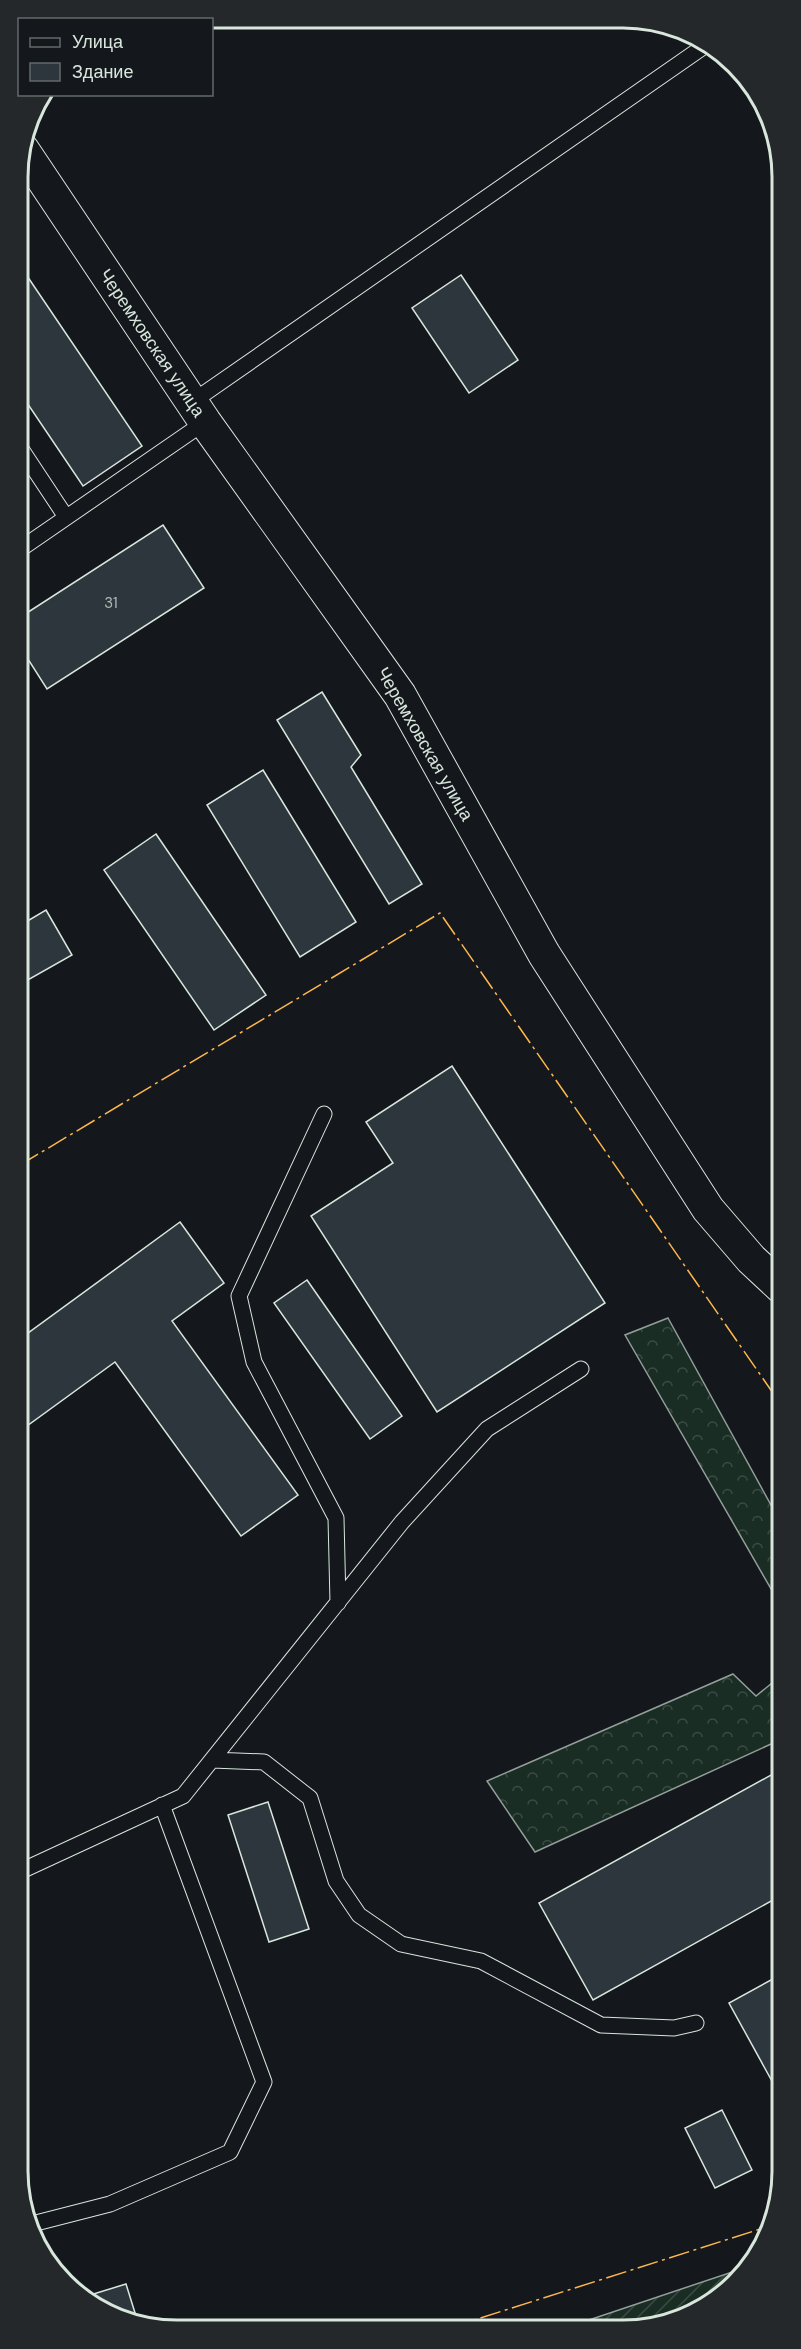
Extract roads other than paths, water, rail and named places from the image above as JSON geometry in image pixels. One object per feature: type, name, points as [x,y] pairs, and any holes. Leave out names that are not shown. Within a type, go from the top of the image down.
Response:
[{"type":"street","name":"Черемховская улица","points":[[30,160],[198,412],[400,695],[544,954],[708,1209],[751,1259],[772,1278]]},
{"type":"lane","points":[[29,543],[66,518],[198,412],[700,49]]},
{"type":"lane","points":[[29,461],[66,518]]},
{"type":"lane","points":[[324,1114],[239,1296],[254,1362],[336,1518],[338,1603]]},
{"type":"lane","points":[[28,1868],[183,1796],[402,1522],[487,1429],[581,1369]]},
{"type":"lane","points":[[212,1760],[264,1762],[310,1798],[336,1881],[359,1915],[401,1944],[481,1962],[602,2025],[674,2028],[696,2023]]},
{"type":"lane","points":[[37,2223],[110,2204],[230,2152],[264,2082],[162,1806]]}]
